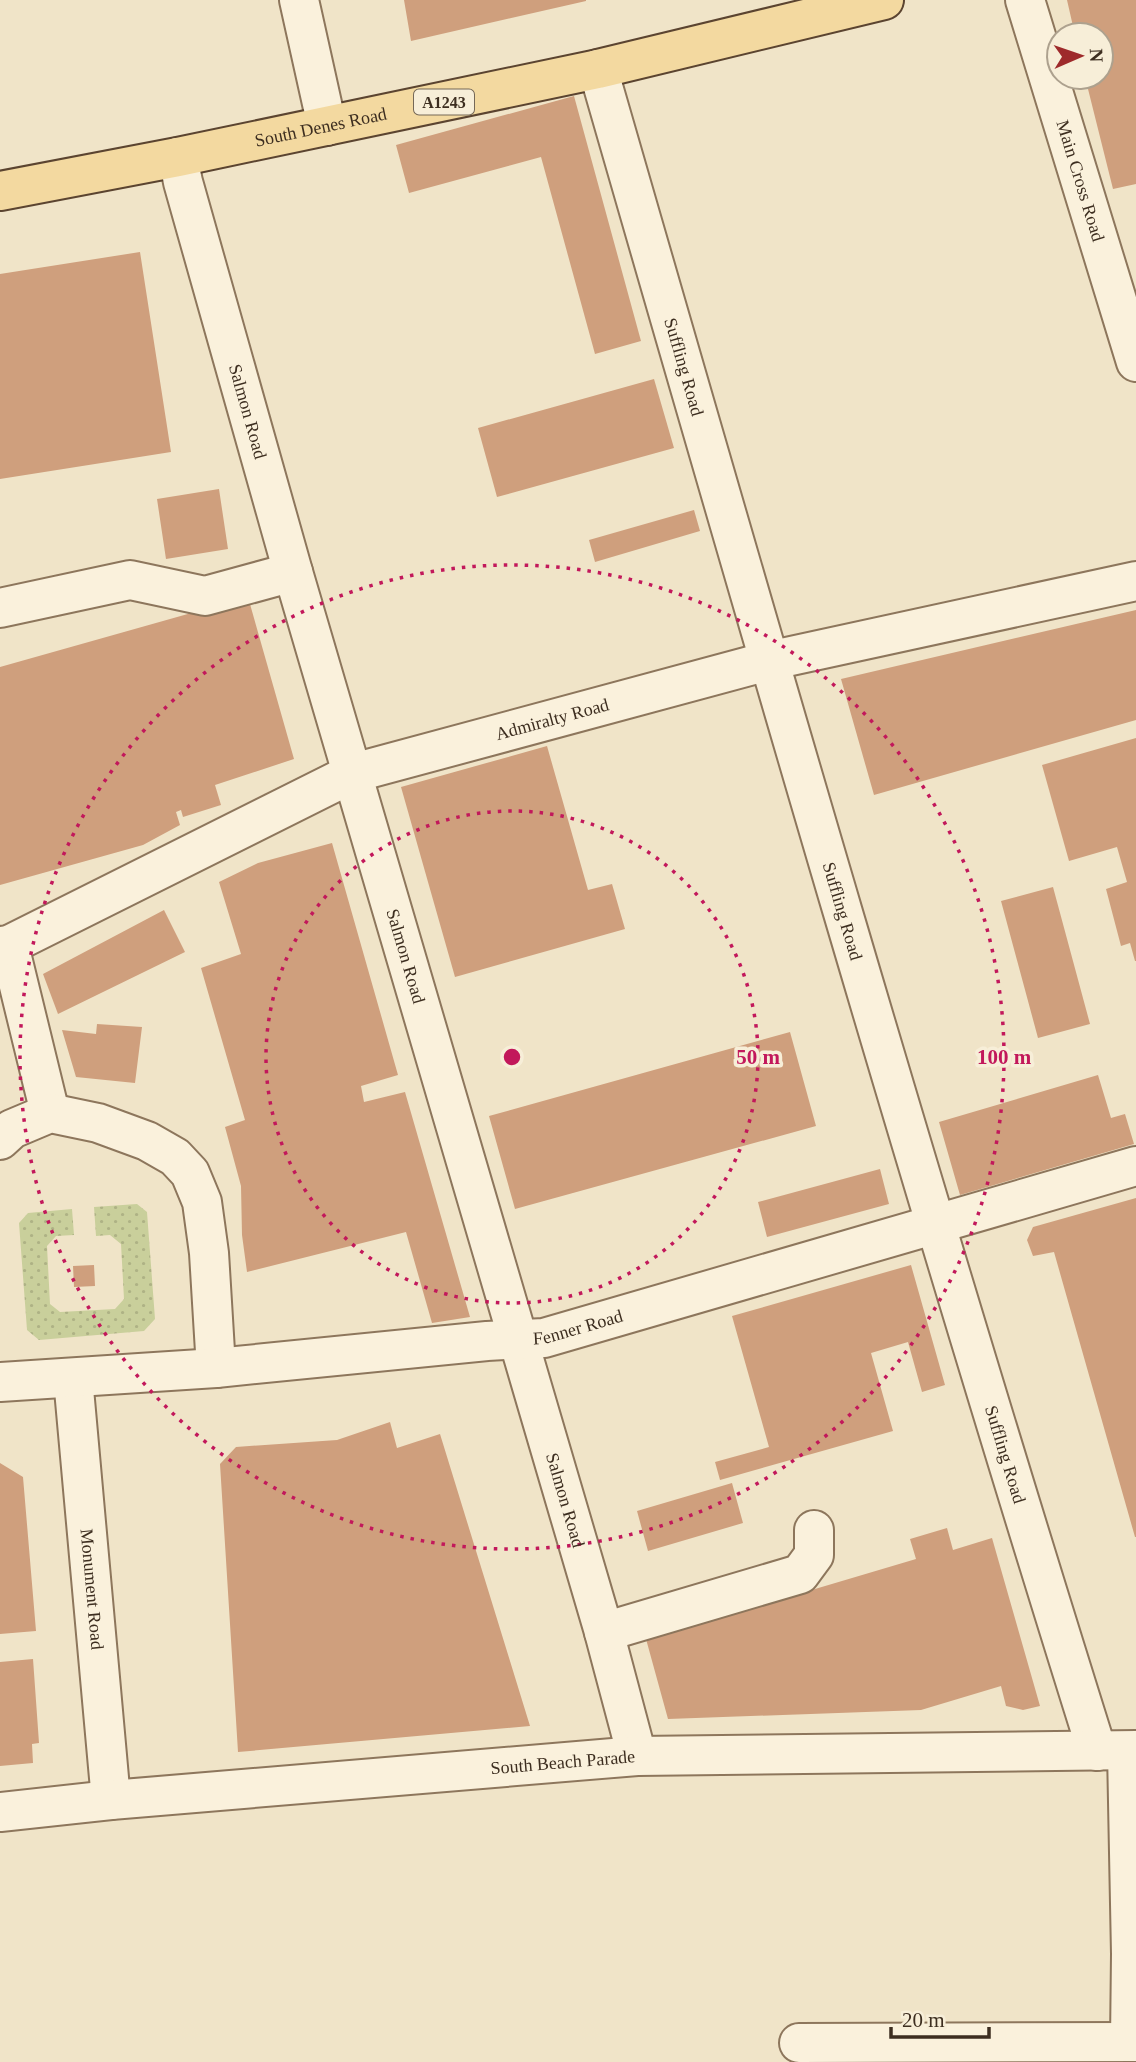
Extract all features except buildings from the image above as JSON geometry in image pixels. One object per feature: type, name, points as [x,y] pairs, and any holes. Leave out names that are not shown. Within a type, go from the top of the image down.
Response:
[{"type":"main road","name":"South Denes Road","points":[[0,191],[178,157],[598,69],[884,0]]},
{"type":"street","points":[[299,0],[327,126]]},
{"type":"street","name":"Main Cross Road","points":[[1026,0],[1122,265],[1136,362]]},
{"type":"street","name":"Suffling Road","points":[[598,69],[768,661],[935,1225],[1124,1751],[1132,1860],[1133,2042]]},
{"type":"street","name":"Salmon Road","points":[[178,157],[293,572],[604,1632],[636,1756]]},
{"type":"street","points":[[0,608],[130,580],[205,596],[293,572]]},
{"type":"street","name":"Admiralty Road","points":[[4,945],[353,773],[768,661],[1136,581]]},
{"type":"street","points":[[4,945],[50,1114]]},
{"type":"street","points":[[0,1140],[12,1129],[50,1114],[98,1124],[147,1142],[175,1157],[190,1173],[202,1202],[209,1253],[216,1368]]},
{"type":"street","name":"Fenner Road","points":[[0,1382],[216,1368],[487,1341],[544,1338],[1136,1166]]},
{"type":"street","name":"Monument Road","points":[[73,1378],[111,1800]]},
{"type":"street","points":[[604,1632],[800,1574],[814,1555],[814,1530]]},
{"type":"street","name":"South Beach Parade","points":[[0,1812],[111,1800],[636,1756],[1124,1751]]},
{"type":"street","points":[[799,2043],[1133,2042]]},
{"type":"green space","points":[[137,1204],[147,1212],[155,1319],[144,1331],[39,1340],[27,1330],[19,1223],[28,1213],[72,1209],[74,1235],[56,1236],[47,1246],[50,1304],[60,1312],[115,1309],[124,1299],[121,1244],[110,1235],[96,1236],[94,1207]]}]
